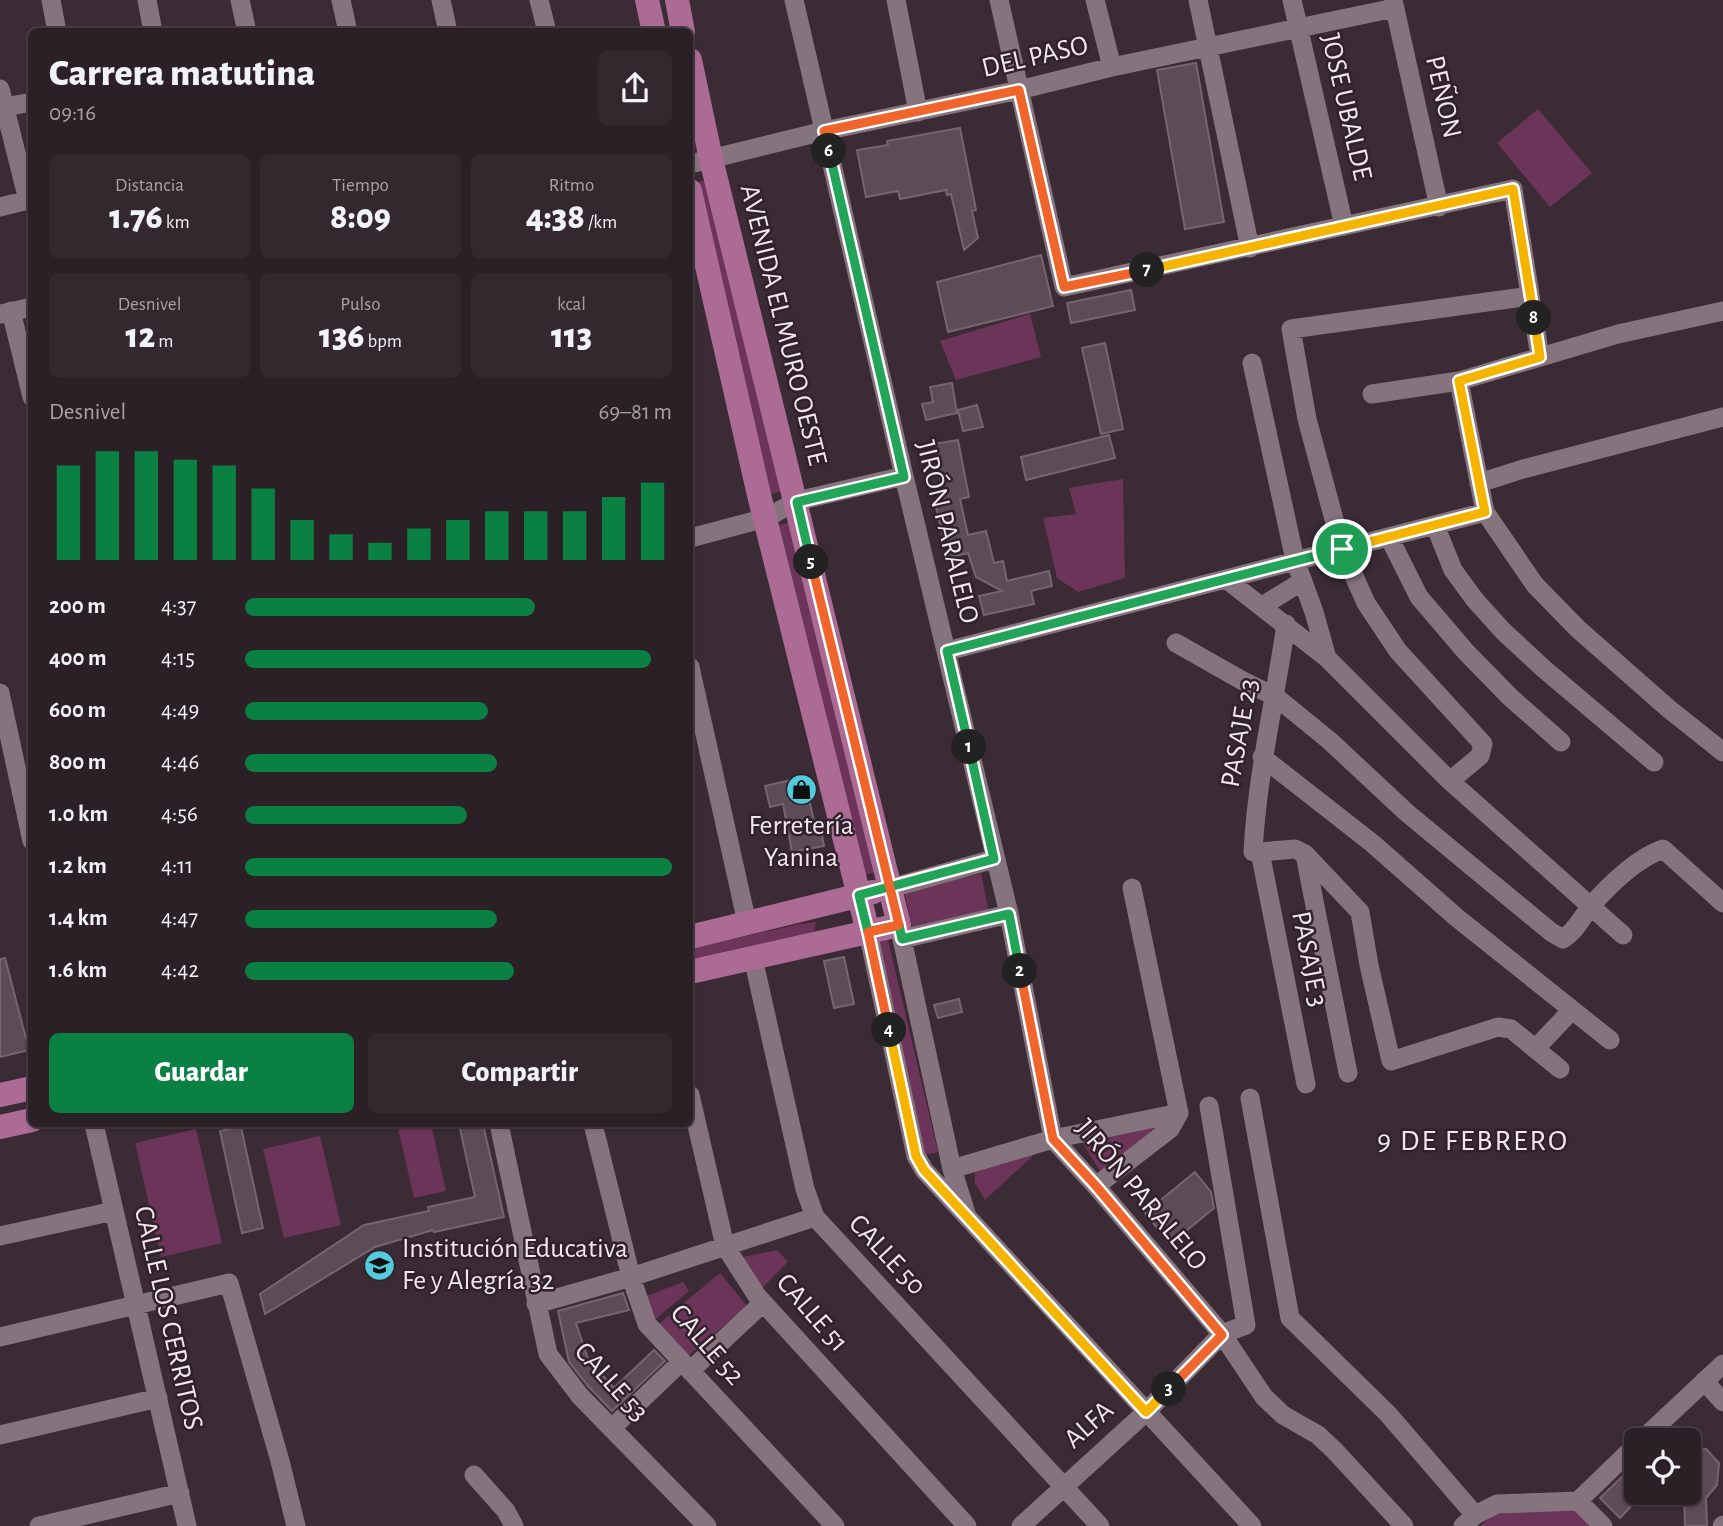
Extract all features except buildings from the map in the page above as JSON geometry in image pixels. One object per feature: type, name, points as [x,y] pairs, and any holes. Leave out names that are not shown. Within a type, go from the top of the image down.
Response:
[{"type":"main road","points":[[647,0],[653,28]]},
{"type":"main road","points":[[677,0],[682,28]]},
{"type":"main road","name":"AVENIDA EL MURO OESTE","points":[[693,90],[700,161],[797,502],[901,932]]},
{"type":"main road","name":"AVENIDA EL MURO OESTE","points":[[693,204],[759,495],[868,932]]},
{"type":"main road","points":[[693,936],[891,888]]},
{"type":"main road","points":[[693,971],[868,932],[901,932]]},
{"type":"main road","points":[[0,1095],[28,1089]]},
{"type":"main road","points":[[0,1127],[28,1121]]},
{"type":"street","points":[[51,0],[56,28]]},
{"type":"street","points":[[146,0],[152,28]]},
{"type":"street","points":[[240,0],[246,28]]},
{"type":"street","points":[[341,0],[347,28]]},
{"type":"street","points":[[441,0],[447,28]]},
{"type":"street","points":[[539,0],[546,28]]},
{"type":"street","name":"JIRÓN PARALELO","points":[[794,0],[904,477],[1009,914],[1053,1139],[1222,1335],[1264,1397],[1283,1415],[1318,1435],[1404,1526]]},
{"type":"street","points":[[896,0],[919,112]]},
{"type":"street","points":[[999,0],[1064,287],[1513,189],[1540,357]]},
{"type":"street","points":[[1095,0],[1112,67]]},
{"type":"street","points":[[1198,0],[1250,248]]},
{"type":"street","name":"JOSE UBALDE","points":[[1292,0],[1344,226]]},
{"type":"street","name":"DEL PASO","points":[[700,161],[1394,4]]},
{"type":"street","name":"PEÑON","points":[[1394,4],[1439,207]]},
{"type":"street","points":[[28,101],[2,98],[28,193]]},
{"type":"street","points":[[0,207],[28,200]]},
{"type":"street","points":[[1450,781],[1480,756],[1483,744],[1398,651],[1366,603],[1342,549],[1307,419],[1291,329],[1530,296]]},
{"type":"street","points":[[28,308],[6,313],[28,384]]},
{"type":"street","points":[[1371,394],[1459,381],[1618,334],[1723,311]]},
{"type":"street","points":[[1252,363],[1295,560],[1327,657]]},
{"type":"street","points":[[1459,381],[1485,512],[1535,585],[1569,620],[1669,709],[1723,752]]},
{"type":"street","points":[[1479,483],[1723,417]]},
{"type":"street","points":[[693,537],[766,517],[797,502],[904,477]]},
{"type":"street","points":[[947,651],[1485,512]]},
{"type":"street","points":[[1435,525],[1452,570],[1503,631],[1544,670],[1654,762]]},
{"type":"street","points":[[1389,537],[1419,597],[1450,634],[1511,698],[1561,742]]},
{"type":"street","points":[[1226,579],[1327,657],[1450,781],[1623,935]]},
{"type":"street","points":[[1262,606],[1303,581]]},
{"type":"street","name":"PASAJE 23","points":[[1257,852],[1262,757],[1276,697],[1286,624]]},
{"type":"street","points":[[1176,643],[1276,697],[1330,741],[1406,812],[1551,932],[1563,939],[1572,933],[1591,906],[1622,877],[1653,853],[1664,849],[1720,894]]},
{"type":"street","points":[[693,680],[747,923]]},
{"type":"street","points":[[0,693],[5,750],[28,828]]},
{"type":"street","points":[[1262,757],[1372,843],[1456,917],[1610,1040]]},
{"type":"street","points":[[1257,852],[1295,849],[1305,855],[1360,912],[1391,1061],[1498,1027],[1511,1029],[1560,1069]]},
{"type":"street","name":"PASAJE 3","points":[[1257,852],[1306,1084]]},
{"type":"street","points":[[1305,855],[1348,1073]]},
{"type":"street","points":[[891,888],[994,859]]},
{"type":"street","points":[[1096,1186],[1170,1129],[1179,1113],[1132,888]]},
{"type":"street","points":[[901,932],[1009,914]]},
{"type":"street","name":"AVENIDA EL MURO OESTE","points":[[868,932],[916,1156],[924,1170],[1252,1526]]},
{"type":"street","name":"AVENIDA EL MURO OESTE","points":[[901,932],[952,1170],[968,1217]]},
{"type":"street","name":"CALLE 50","points":[[753,958],[804,1189],[815,1217],[1100,1526]]},
{"type":"street","points":[[1536,1048],[1572,1010]]},
{"type":"street","points":[[1250,1098],[1290,1318],[1388,1415],[1469,1521],[1497,1504],[1578,1501],[1624,1457]]},
{"type":"street","name":"ALFA","points":[[1021,1526],[1146,1412],[1222,1335],[1246,1325],[1209,1106]]},
{"type":"street","name":"CALLE 51","points":[[693,1108],[725,1246],[763,1303],[967,1526]]},
{"type":"street","points":[[952,1170],[1053,1139],[1179,1113]]},
{"type":"street","name":"CALLE LOS CERRITOS","points":[[95,1127],[187,1526]]},
{"type":"street","name":"CALLE 53","points":[[500,1127],[548,1354],[580,1396],[707,1526]]},
{"type":"street","name":"CALLE 52","points":[[594,1127],[631,1277],[647,1324],[835,1526]]},
{"type":"street","points":[[0,1236],[114,1210]]},
{"type":"street","points":[[536,1304],[631,1277],[815,1217]]},
{"type":"street","points":[[0,1337],[229,1283],[296,1526]]},
{"type":"street","points":[[613,1427],[763,1303]]},
{"type":"street","points":[[1655,1428],[1723,1364]]},
{"type":"street","points":[[1704,1381],[1723,1402]]},
{"type":"street","points":[[0,1435],[158,1398]]},
{"type":"street","points":[[474,1475],[506,1511],[514,1526]]},
{"type":"street","points":[[39,1526],[180,1493]]},
{"type":"street","points":[[1578,1501],[1603,1526]]},
{"type":"shaded area","points":[[1538,109],[1592,173],[1550,207],[1497,143]]},
{"type":"shaded area","points":[[711,179],[783,491],[771,494],[698,182]]},
{"type":"shaded area","points":[[1030,314],[1041,357],[956,380],[940,341]]},
{"type":"shaded area","points":[[1123,479],[1125,578],[1078,592],[1057,578],[1043,518],[1076,514],[1069,488]]},
{"type":"shaded area","points":[[790,522],[875,872],[861,876],[777,526]]},
{"type":"shaded area","points":[[981,874],[989,913],[912,928],[904,889]]},
{"type":"shaded area","points":[[816,922],[814,933],[693,966],[693,948]]},
{"type":"shaded area","points":[[888,940],[938,1152],[925,1155],[875,943]]},
{"type":"shaded area","points":[[1163,1123],[1100,1171],[1080,1139]]},
{"type":"shaded area","points":[[398,1127],[432,1127],[446,1191],[414,1198]]},
{"type":"shaded area","points":[[196,1129],[222,1243],[161,1257],[135,1143]]},
{"type":"shaded area","points":[[320,1136],[341,1225],[284,1238],[263,1149]]},
{"type":"shaded area","points":[[1036,1153],[985,1200],[975,1183],[975,1170]]},
{"type":"shaded area","points":[[777,1250],[788,1262],[760,1290],[743,1257]]},
{"type":"shaded area","points":[[720,1273],[747,1306],[683,1360],[655,1327]]},
{"type":"shaded area","points":[[683,1282],[689,1291],[650,1324],[641,1298]]},
{"type":"shaded area","points":[[1525,1509],[1582,1510],[1598,1526],[1480,1526],[1494,1515]]},
{"type":"place","name":"Ferretería Yanina","points":[[801,789]]},
{"type":"place","name":"Institución Educativa Fe y Alegría 32","points":[[379,1265]]},
{"type":"district","name":"9 DE FEBRERO","points":[[1473,1141]]},
{"type":"route","points":[[1342,549],[947,651],[994,859],[891,888],[859,895],[868,932],[899,925],[902,939],[1009,914],[1053,1139],[1222,1335],[1146,1412],[937,1186],[916,1156],[868,932],[899,925],[891,888],[797,502],[904,477],[824,131],[1019,90],[1064,287],[1513,189],[1540,357],[1459,381],[1485,512],[1342,549]]}]
